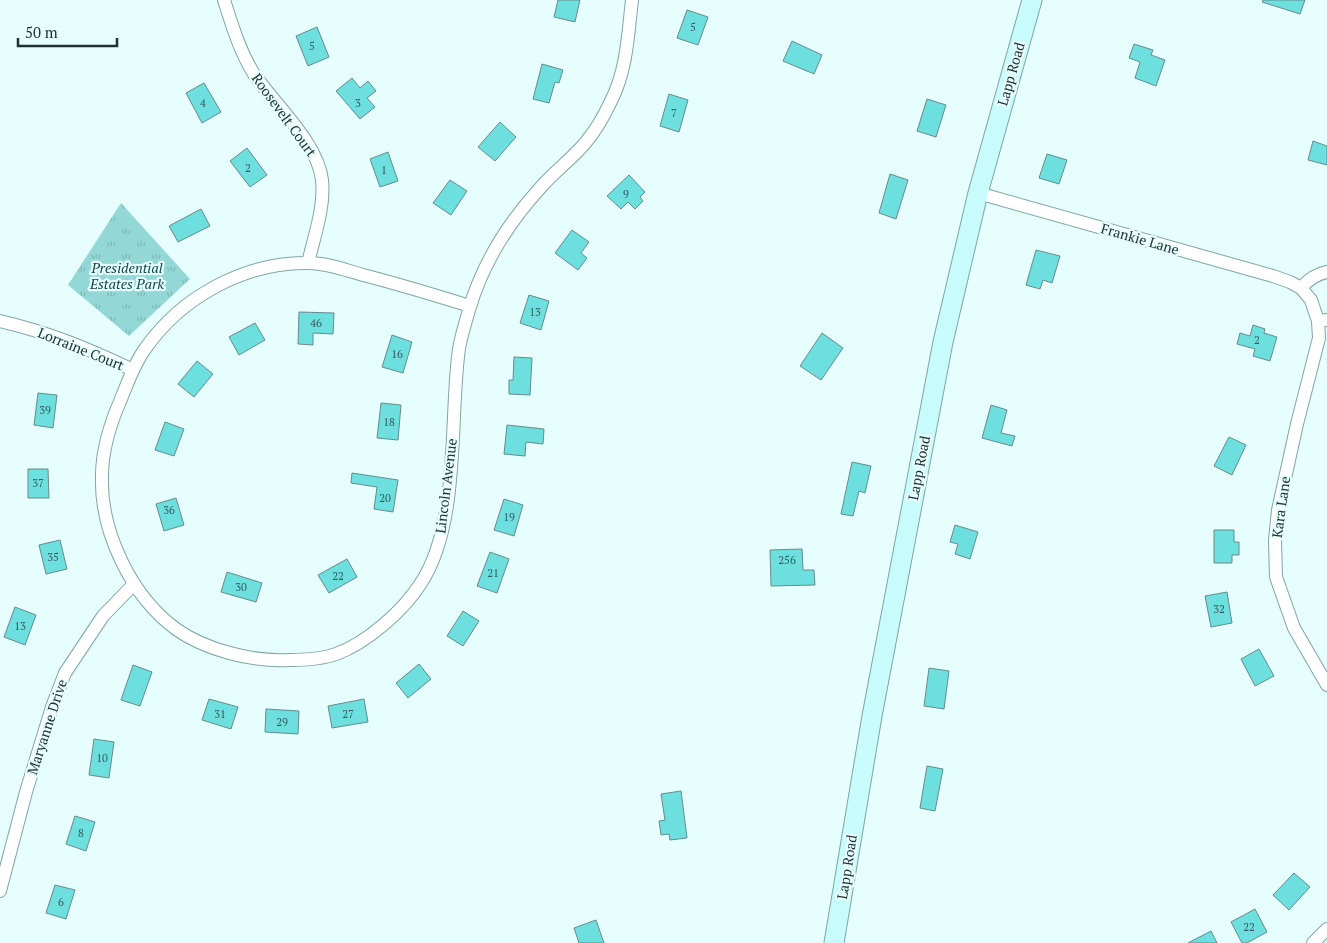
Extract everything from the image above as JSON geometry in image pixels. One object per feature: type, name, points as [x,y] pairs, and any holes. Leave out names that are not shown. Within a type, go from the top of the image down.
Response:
[{"type":"street","name":"Roosevelt Court","points":[[224,0],[236,38],[254,74],[311,148],[318,163],[322,180],[322,202],[308,263]]},
{"type":"street","name":"Lincoln Avenue","points":[[470,306],[334,267],[308,263],[270,267],[237,277],[213,287],[188,303],[168,321],[145,348],[133,370],[110,426],[104,452],[102,479],[106,516],[113,542],[134,584],[161,617],[178,631],[200,643],[235,654],[272,661],[310,659],[334,655],[354,646],[397,612],[423,580],[440,542],[449,490],[458,352],[470,306],[484,272],[502,238],[522,209],[540,187],[587,141],[612,101],[620,80],[626,55],[632,0]]},
{"type":"street","name":"Lapp Road","points":[[834,943],[872,716],[939,361],[978,193],[1032,0]]},
{"type":"street","name":"Frankie Lane","points":[[978,193],[1274,276],[1301,288]]},
{"type":"street","points":[[1301,288],[1308,280],[1327,272]]},
{"type":"street","name":"Kara Lane","points":[[1301,288],[1311,300],[1322,320],[1278,510],[1276,577],[1294,628],[1327,685]]},
{"type":"street","name":"Lorraine Court","points":[[0,321],[60,337],[133,370]]},
{"type":"street","name":"Maryanne Drive","points":[[0,891],[26,792],[52,707],[65,673],[102,616],[134,584]]},
{"type":"street","points":[[1313,943],[1327,929]]},
{"type":"green space","name":"Presidential Estates Park","points":[[121,203],[190,279],[129,336],[68,285]]},
{"type":"building","points":[[558,0],[580,0],[575,22],[554,17]]},
{"type":"building","points":[[1263,0],[1305,0],[1300,14],[1262,2]]},
{"type":"building","points":[[687,10],[708,17],[698,45],[677,38]]},
{"type":"building","points":[[317,27],[329,57],[308,66],[296,36]]},
{"type":"building","points":[[792,41],[822,55],[814,74],[783,61]]},
{"type":"building","points":[[1134,44],[1153,50],[1151,55],[1165,60],[1156,86],[1135,78],[1140,62],[1129,58]]},
{"type":"building","points":[[542,64],[563,70],[559,83],[555,82],[549,103],[533,99]]},
{"type":"building","points":[[352,78],[360,88],[368,81],[376,91],[367,98],[375,107],[360,119],[336,91]]},
{"type":"building","points":[[204,83],[221,112],[202,123],[186,93]]},
{"type":"building","points":[[669,94],[688,100],[679,132],[660,126]]},
{"type":"building","points":[[927,99],[946,105],[936,137],[917,131]]},
{"type":"building","points":[[500,122],[516,137],[495,161],[478,147]]},
{"type":"building","points":[[1313,141],[1327,146],[1327,165],[1308,160]]},
{"type":"building","points":[[247,148],[267,175],[250,187],[230,161]]},
{"type":"building","points":[[388,152],[398,181],[380,187],[370,159]]},
{"type":"building","points":[[1047,154],[1067,160],[1059,184],[1039,178]]},
{"type":"building","points":[[890,174],[908,180],[896,219],[879,213]]},
{"type":"building","points":[[629,175],[645,192],[640,197],[643,201],[635,209],[628,202],[621,209],[607,196]]},
{"type":"building","points":[[450,180],[467,191],[451,215],[433,203]]},
{"type":"building","points":[[201,209],[210,226],[178,242],[169,226]]},
{"type":"building","points":[[572,230],[589,242],[581,253],[587,258],[578,270],[555,253]]},
{"type":"building","points":[[1036,250],[1060,256],[1052,283],[1043,280],[1040,289],[1026,285]]},
{"type":"building","points":[[529,295],[549,301],[541,330],[520,323]]},
{"type":"building","points":[[299,312],[334,313],[333,334],[313,333],[313,345],[298,344]]},
{"type":"building","points":[[255,323],[265,340],[239,355],[229,337]]},
{"type":"building","points":[[1253,325],[1265,329],[1264,333],[1277,337],[1270,361],[1253,356],[1255,349],[1237,344],[1240,333],[1250,336]]},
{"type":"building","points":[[822,333],[843,348],[821,380],[800,366]]},
{"type":"building","points":[[392,335],[412,342],[403,373],[382,367]]},
{"type":"building","points":[[514,357],[532,358],[530,395],[509,394],[509,380],[513,380]]},
{"type":"building","points":[[197,361],[213,374],[194,397],[178,384]]},
{"type":"building","points":[[38,393],[57,395],[53,428],[34,425]]},
{"type":"building","points":[[381,403],[401,405],[398,440],[377,438]]},
{"type":"building","points":[[991,405],[1007,410],[1001,433],[1015,436],[1012,446],[982,438]]},
{"type":"building","points":[[165,422],[184,429],[174,456],[155,450]]},
{"type":"building","points":[[507,425],[544,429],[543,444],[526,442],[525,456],[504,454]]},
{"type":"building","points":[[1229,437],[1246,445],[1232,475],[1214,466]]},
{"type":"building","points":[[852,462],[871,466],[865,493],[859,491],[853,516],[841,514]]},
{"type":"building","points":[[28,469],[48,469],[49,498],[28,498]]},
{"type":"building","points":[[352,473],[398,480],[393,512],[374,509],[377,487],[351,483]]},
{"type":"building","points":[[176,498],[184,525],[164,531],[156,504]]},
{"type":"building","points":[[504,499],[523,505],[514,536],[494,530]]},
{"type":"building","points":[[955,525],[978,532],[970,559],[955,554],[958,544],[950,542]]},
{"type":"building","points":[[1214,530],[1234,530],[1234,542],[1239,542],[1239,555],[1232,555],[1232,563],[1214,563]]},
{"type":"building","points":[[60,540],[67,569],[46,574],[39,545]]},
{"type":"building","points":[[802,549],[803,570],[814,570],[815,585],[771,586],[770,550]]},
{"type":"building","points":[[490,552],[509,559],[497,593],[477,586]]},
{"type":"building","points":[[347,559],[357,577],[329,593],[318,575]]},
{"type":"building","points":[[227,572],[262,583],[256,602],[221,592]]},
{"type":"building","points":[[1227,592],[1232,623],[1211,627],[1205,596]]},
{"type":"building","points":[[15,607],[36,615],[25,645],[4,637]]},
{"type":"building","points":[[463,611],[479,621],[463,646],[447,636]]},
{"type":"building","points":[[1259,649],[1274,676],[1255,686],[1241,659]]},
{"type":"building","points":[[419,664],[431,679],[408,698],[396,683]]},
{"type":"building","points":[[133,665],[152,672],[140,706],[121,700]]},
{"type":"building","points":[[929,668],[949,671],[944,709],[924,706]]},
{"type":"building","points":[[209,699],[238,707],[231,729],[202,720]]},
{"type":"building","points":[[364,699],[368,722],[332,728],[328,706]]},
{"type":"building","points":[[266,709],[299,711],[298,734],[265,732]]},
{"type":"building","points":[[94,739],[114,742],[109,778],[89,775]]},
{"type":"building","points":[[927,766],[943,769],[935,811],[920,808]]},
{"type":"building","points":[[681,791],[687,838],[670,840],[669,834],[661,835],[659,821],[665,820],[661,794]]},
{"type":"building","points":[[75,816],[95,822],[86,851],[66,844]]},
{"type":"building","points":[[1294,873],[1310,887],[1289,910],[1273,895]]},
{"type":"building","points":[[55,885],[75,890],[66,919],[46,913]]},
{"type":"building","points":[[1255,909],[1267,932],[1247,943],[1242,943],[1231,922]]},
{"type":"building","points":[[596,920],[604,943],[579,943],[574,928]]},
{"type":"building","points":[[1211,931],[1217,943],[1188,943]]}]
